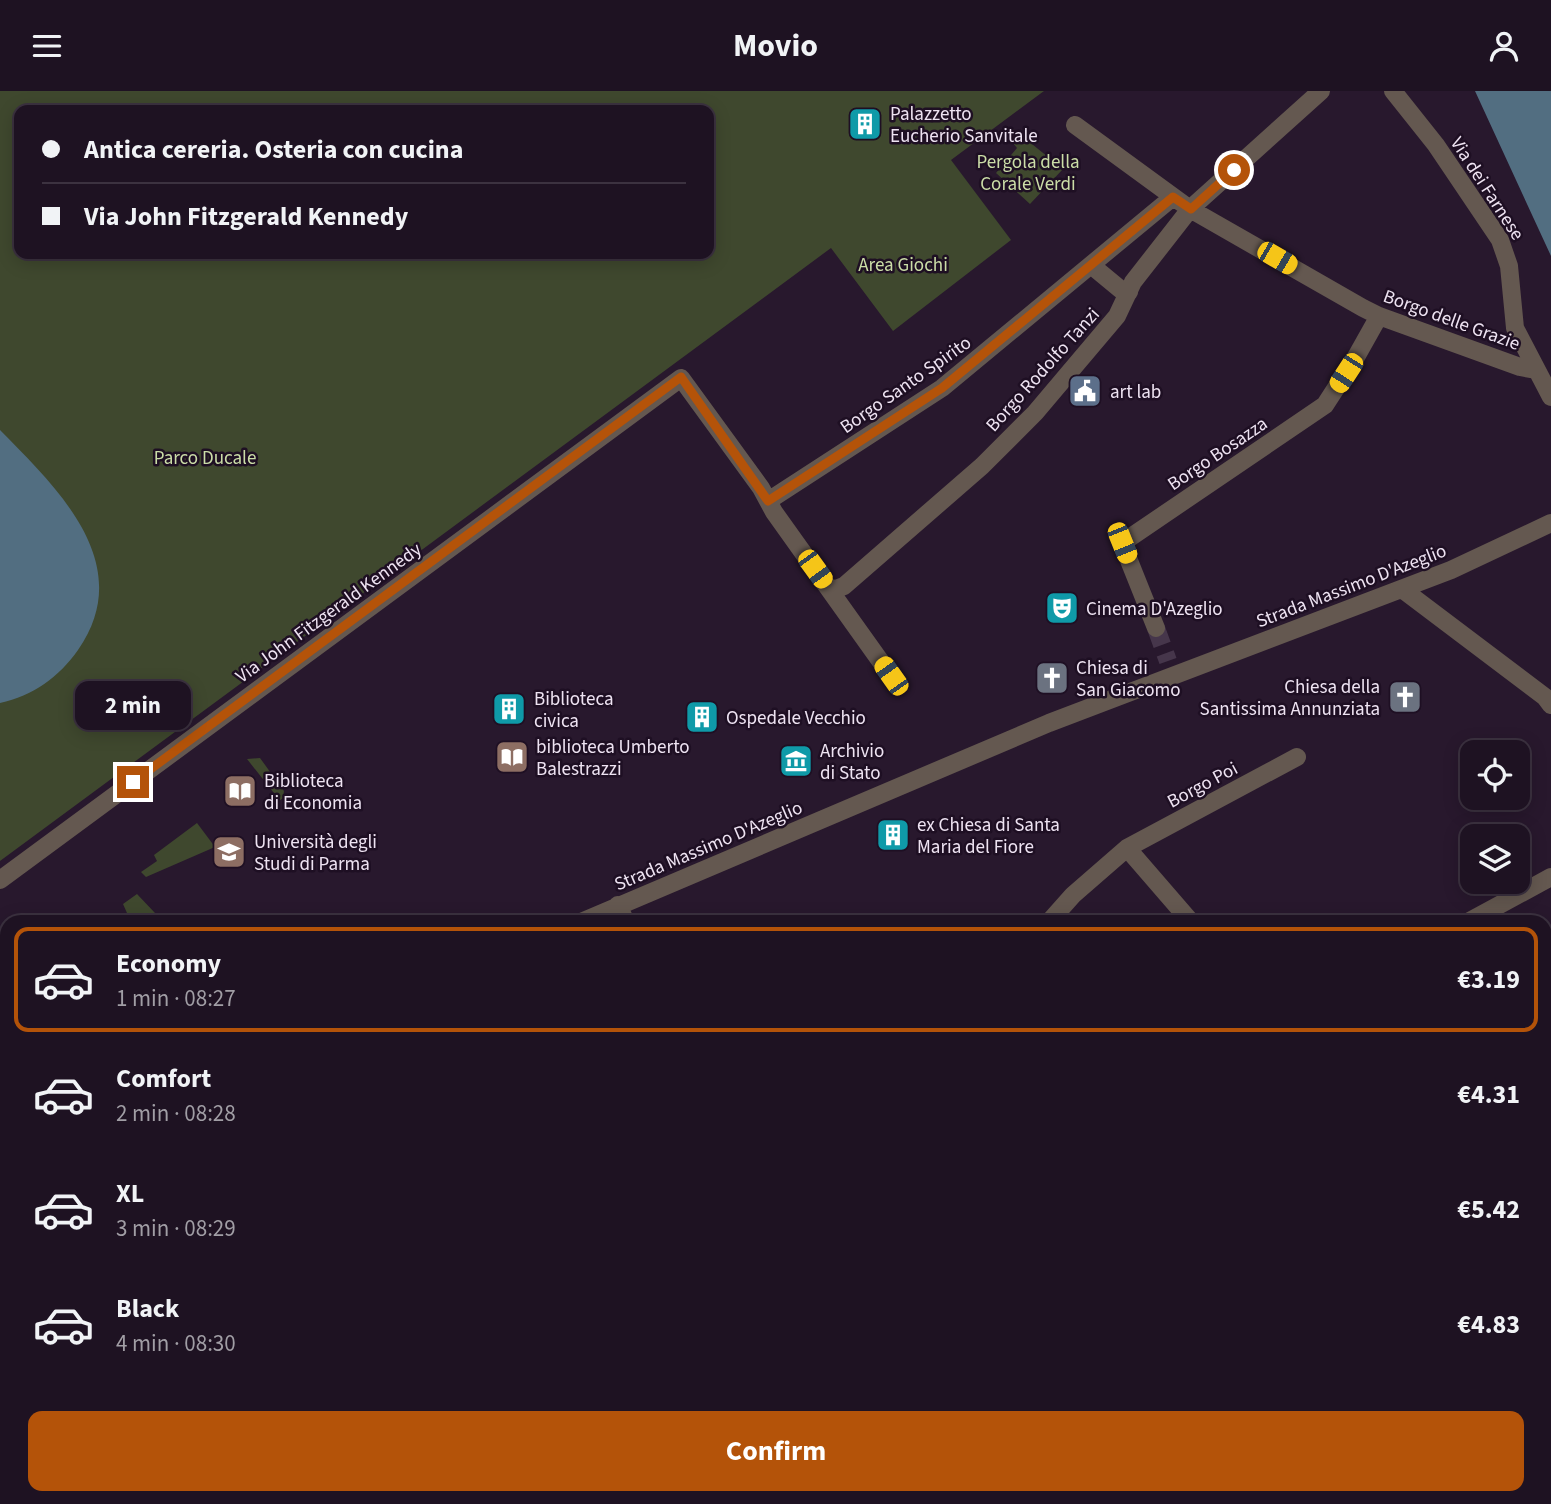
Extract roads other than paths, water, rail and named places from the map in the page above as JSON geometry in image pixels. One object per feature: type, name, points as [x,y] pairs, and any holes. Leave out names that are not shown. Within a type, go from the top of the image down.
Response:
[{"type":"street","name":"Borgo Rodolfo Tanzi","points":[[829,588],[844,586],[982,466],[1035,413],[1117,316],[1133,282],[1191,209],[1321,91]]},
{"type":"street","name":"Via dei Farnese","points":[[1393,91],[1436,145],[1500,240],[1509,267],[1513,321],[1551,397]]},
{"type":"street","name":"Borgo delle Grazie","points":[[1075,125],[1191,209],[1379,316],[1520,367],[1536,370]]},
{"type":"street","name":"Borgo Santo Spirito","points":[[768,501],[942,388],[1173,197]]},
{"type":"street","points":[[1091,265],[1120,289],[1129,292]]},
{"type":"street","name":"Borgo Bosazza","points":[[1156,628],[1122,543],[1325,405],[1379,316]]},
{"type":"street","name":"Via John Fitzgerald Kennedy","points":[[0,880],[681,377],[768,501]]},
{"type":"street","points":[[768,501],[891,676]]},
{"type":"street","name":"Strada Massimo D'Azeglio","points":[[596,915],[1049,723],[1170,668],[1402,589],[1451,570],[1551,523]]},
{"type":"street","points":[[1402,589],[1545,697],[1551,705]]},
{"type":"street","name":"Borgo Poi","points":[[1055,915],[1073,895],[1127,848],[1297,757]]},
{"type":"street","points":[[1127,848],[1185,915]]},
{"type":"street","points":[[1481,915],[1551,877]]},
{"type":"street","points":[[618,905],[623,915]]},
{"type":"water","points":[[1475,91],[1551,91],[1551,256]]},
{"type":"water","points":[[0,430],[66,502],[83,529],[95,558],[99,587],[94,618],[71,660],[44,684],[23,696],[0,703]]},
{"type":"tunnel","points":[[1156,628],[1168,661]]},
{"type":"place","name":"Palazzetto Eucherio Sanvitale","points":[[865,124]]},
{"type":"place","name":"art lab","points":[[1085,391]]},
{"type":"place","name":"Cinema D'Azeglio","points":[[1062,608]]},
{"type":"place","name":"Chiesa di San Giacomo","points":[[1052,678]]},
{"type":"place","name":"Chiesa della Santissima Annunziata","points":[[1405,697]]},
{"type":"place","name":"Biblioteca civica","points":[[509,709]]},
{"type":"place","name":"Ospedale Vecchio","points":[[702,717]]},
{"type":"place","name":"biblioteca Umberto Balestrazzi","points":[[512,757]]},
{"type":"place","name":"Archivio di Stato","points":[[796,761]]},
{"type":"place","name":"Biblioteca di Economia","points":[[240,791]]},
{"type":"place","name":"ex Chiesa di Santa Maria del Fiore","points":[[893,835]]},
{"type":"place","name":"Università degli Studi di Parma","points":[[229,852]]},
{"type":"park label","name":"Pergola della Corale Verdi","points":[[1028,172]]},
{"type":"park label","name":"Area Giochi","points":[[903,264]]},
{"type":"park label","name":"Parco Ducale","points":[[205,457]]}]
